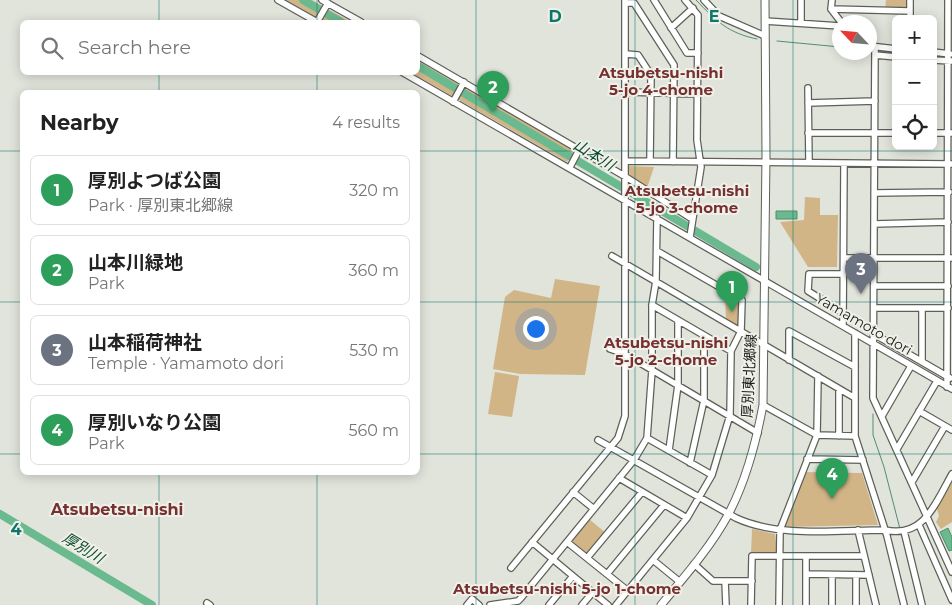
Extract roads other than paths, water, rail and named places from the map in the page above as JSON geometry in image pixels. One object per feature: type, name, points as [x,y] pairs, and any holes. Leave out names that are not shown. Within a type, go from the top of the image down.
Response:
[{"type":"main road","name":"厚別東北郷線","points":[[661,605],[694,564],[728,514],[746,474],[758,433],[763,405],[766,164],[765,0]]},
{"type":"street","points":[[278,0],[313,20]]},
{"type":"street","points":[[654,0],[687,53],[698,53]]},
{"type":"street","points":[[685,0],[698,15],[699,94],[697,140],[701,162],[690,235]]},
{"type":"street","points":[[704,0],[719,16],[765,36]]},
{"type":"street","points":[[714,0],[714,10]]},
{"type":"street","points":[[801,0],[801,23]]},
{"type":"street","points":[[832,0],[832,9],[835,15]]},
{"type":"street","points":[[910,0],[910,15]]},
{"type":"street","points":[[948,0],[950,7],[949,382]]},
{"type":"street","points":[[511,568],[618,438],[625,416],[625,1],[634,2],[674,65],[673,162]]},
{"type":"street","points":[[318,20],[326,3],[357,20]]},
{"type":"street","points":[[671,28],[692,8]]},
{"type":"street","points":[[832,9],[910,11]]},
{"type":"street","points":[[765,22],[832,24]]},
{"type":"street","points":[[877,47],[892,49]]},
{"type":"street","points":[[937,52],[950,54]]},
{"type":"street","points":[[626,54],[638,55],[651,75],[650,161]]},
{"type":"street","points":[[877,55],[892,57]]},
{"type":"street","points":[[420,57],[626,178],[691,222]]},
{"type":"street","points":[[875,60],[874,398],[927,517],[949,557],[952,572]]},
{"type":"street","points":[[937,60],[950,61]]},
{"type":"street","name":"Yamamoto dori","points":[[407,75],[690,235],[764,281],[843,319],[856,333],[874,339],[911,366],[937,381],[949,382]]},
{"type":"street","points":[[453,102],[463,84]]},
{"type":"street","points":[[808,88],[809,162]]},
{"type":"street","points":[[626,92],[699,94]]},
{"type":"street","points":[[808,103],[875,101]]},
{"type":"street","points":[[937,133],[950,132]]},
{"type":"street","points":[[808,133],[892,133]]},
{"type":"street","points":[[570,167],[578,151]]},
{"type":"street","points":[[626,161],[766,164],[809,162],[844,164],[950,164]]},
{"type":"street","points":[[843,319],[844,164]]},
{"type":"street","points":[[874,193],[949,192]]},
{"type":"street","points":[[490,605],[518,601],[521,598],[634,460],[647,438],[652,370],[652,305],[656,281],[657,218]]},
{"type":"street","points":[[874,224],[948,222]]},
{"type":"street","points":[[616,605],[687,518],[712,475],[730,415],[731,351],[741,331],[742,300],[657,251]]},
{"type":"street","points":[[612,256],[855,398]]},
{"type":"street","points":[[844,258],[950,258]]},
{"type":"street","points":[[843,319],[808,292],[809,274],[844,274]]},
{"type":"street","points":[[874,286],[949,289]]},
{"type":"street","points":[[652,305],[731,351]]},
{"type":"street","points":[[875,308],[948,308]]},
{"type":"street","points":[[922,308],[922,361]]},
{"type":"street","points":[[669,450],[678,385],[678,321]]},
{"type":"street","points":[[789,360],[789,331],[855,367]]},
{"type":"street","points":[[856,333],[856,436],[885,530],[904,605]]},
{"type":"street","points":[[690,463],[704,400],[704,336]]},
{"type":"street","points":[[874,339],[922,361],[949,382]]},
{"type":"street","points":[[610,349],[625,354],[758,433]]},
{"type":"street","points":[[882,416],[911,366]]},
{"type":"street","points":[[779,605],[780,530],[817,435],[818,376]]},
{"type":"street","points":[[897,449],[937,381]]},
{"type":"street","points":[[839,389],[840,436]]},
{"type":"street","points":[[763,405],[817,435],[856,436]]},
{"type":"street","points":[[919,411],[952,430]]},
{"type":"street","points":[[912,482],[945,426]]},
{"type":"street","points":[[647,438],[712,475]]},
{"type":"street","points":[[598,440],[728,514],[750,524],[780,530],[885,530],[898,533],[919,525],[927,517],[952,474]]},
{"type":"street","points":[[807,459],[863,460]]},
{"type":"street","points":[[619,478],[687,518]]},
{"type":"street","points":[[573,492],[594,509]]},
{"type":"street","points":[[587,558],[642,492]]},
{"type":"street","points":[[607,574],[664,505]]},
{"type":"street","points":[[919,525],[952,600]]},
{"type":"street","points":[[858,530],[876,605]]},
{"type":"street","points":[[904,531],[922,605]]},
{"type":"street","points":[[532,542],[608,605]]},
{"type":"street","points":[[567,542],[628,591]]},
{"type":"street","points":[[752,605],[752,556],[863,556]]},
{"type":"street","points":[[806,556],[806,605]]},
{"type":"street","points":[[653,560],[680,582]]},
{"type":"street","points":[[694,564],[713,581],[752,581]]},
{"type":"street","points":[[806,574],[869,574]]},
{"type":"street","points":[[832,575],[832,605]]},
{"type":"street","points":[[856,575],[856,605]]},
{"type":"street","points":[[549,605],[573,576]]},
{"type":"street","points":[[726,581],[726,605]]},
{"type":"street","points":[[582,605],[593,592]]},
{"type":"street","points":[[521,598],[524,605]]},
{"type":"street","points":[[467,605],[472,599],[479,605]]},
{"type":"waterway","name":"山本川","points":[[303,0],[338,20]]},
{"type":"waterway","points":[[696,0],[730,30],[757,39]]},
{"type":"waterway","points":[[777,41],[832,46]]},
{"type":"waterway","points":[[878,51],[892,52]]},
{"type":"waterway","points":[[937,57],[945,58]]},
{"type":"waterway","name":"山本川","points":[[420,67],[756,267]]},
{"type":"waterway","points":[[873,414],[873,435],[884,467],[900,529]]},
{"type":"waterway","name":"厚別川","points":[[0,514],[152,605]]},
{"type":"waterway","points":[[902,536],[919,605]]},
{"type":"place","name":"山本川緑地","points":[[493,112]]},
{"type":"place","name":"山本稲荷神社","points":[[861,294]]},
{"type":"place","name":"厚別よつば公園","points":[[732,312]]},
{"type":"place","name":"厚別いなり公園","points":[[832,499]]},
{"type":"district","name":"Atsubetsu-nishi 5-jo 4-chome","points":[[661,82]]},
{"type":"district","name":"Atsubetsu-nishi 5-jo 3-chome","points":[[687,200]]},
{"type":"district","name":"Atsubetsu-nishi 5-jo 2-chome","points":[[666,352]]},
{"type":"district","name":"Atsubetsu-nishi","points":[[117,509]]},
{"type":"district","name":"Atsubetsu-nishi 5-jo 1-chome","points":[[567,589]]}]
